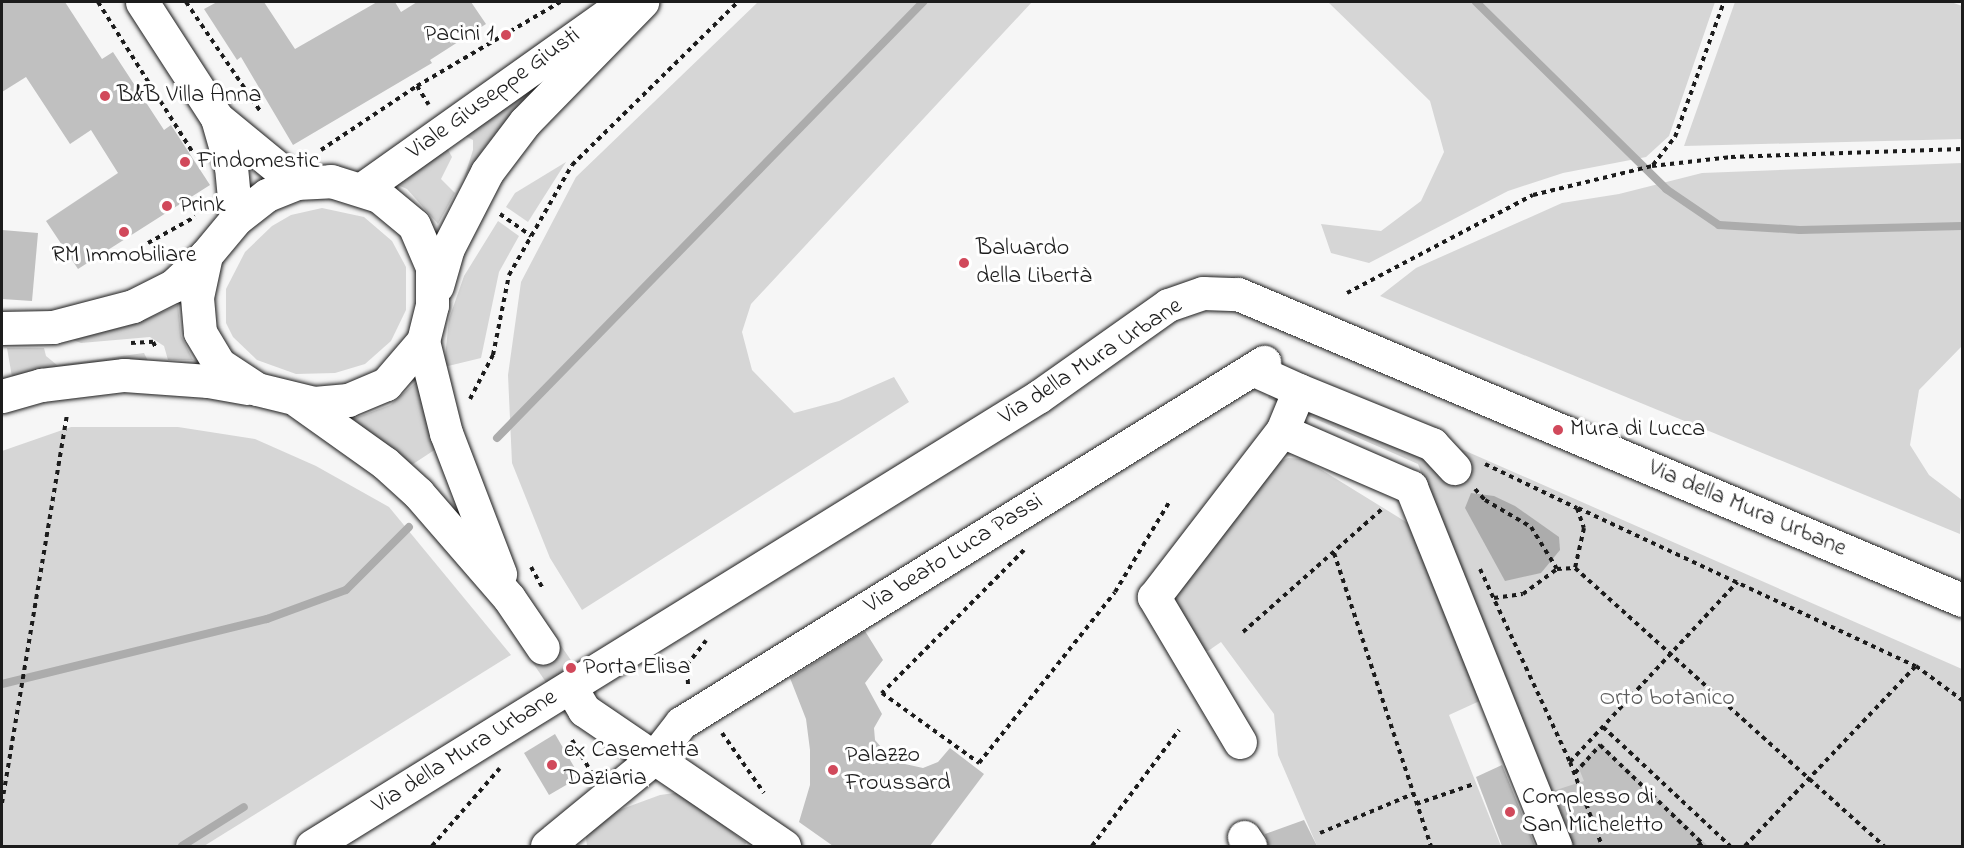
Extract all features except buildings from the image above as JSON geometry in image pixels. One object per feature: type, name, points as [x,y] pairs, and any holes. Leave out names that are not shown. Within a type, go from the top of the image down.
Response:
[{"type":"street","points":[[142,2],[217,118],[231,167],[236,219]]},
{"type":"street","name":"Viale Giuseppe Giusti","points":[[363,189],[576,34],[628,2]]},
{"type":"street","name":"Viale Giuseppe Giusti","points":[[432,305],[448,248],[487,172],[525,122],[642,2]]},
{"type":"street","points":[[217,118],[296,183]]},
{"type":"street","points":[[2,328],[54,327],[133,306],[166,290],[206,255],[236,219],[267,195],[296,183],[331,182],[363,189],[405,214],[422,236],[432,267],[432,305],[423,341],[386,384],[366,395],[330,403],[298,401],[257,389],[208,381],[124,375],[41,385],[2,396]]},
{"type":"street","points":[[206,255],[197,297],[200,332],[219,364],[257,389]]},
{"type":"street","name":"Via della Mura Urbane","points":[[312,846],[1038,397],[1168,305],[1203,293],[1238,294],[1962,600]]},
{"type":"street","points":[[423,341],[446,432],[509,598]]},
{"type":"street","name":"Via beato Luca Passi","points":[[547,846],[605,796],[653,759],[681,723],[1258,365],[1299,390]]},
{"type":"street","points":[[1240,742],[1154,597],[1282,431],[1299,390],[1432,444],[1454,468]]},
{"type":"street","points":[[298,401],[407,482],[509,598],[543,648]]},
{"type":"street","points":[[1282,431],[1412,487],[1555,846]]},
{"type":"street","points":[[576,698],[584,710],[784,846]]},
{"type":"path","points":[[98,2],[200,164]]},
{"type":"path","points":[[186,2],[264,117]]},
{"type":"path","points":[[311,154],[417,86],[560,2]]},
{"type":"path","points":[[466,406],[493,355],[509,275],[572,165],[738,2]]},
{"type":"path","points":[[1652,166],[1675,137],[1724,2]]},
{"type":"path","points":[[1347,293],[1533,195],[1652,166],[1731,157],[1962,150]]},
{"type":"path","points":[[148,243],[203,213]]},
{"type":"path","points":[[56,415],[78,412]]},
{"type":"path","points":[[2,803],[67,414]]},
{"type":"path","points":[[1454,468],[1477,460],[1916,666],[1962,700]]},
{"type":"path","points":[[1480,494],[1532,527],[1557,569]]},
{"type":"path","points":[[1032,542],[882,693],[979,763],[1115,592],[1170,501]]},
{"type":"path","points":[[1243,632],[1383,508]]},
{"type":"path","points":[[1575,568],[1584,528],[1577,508]]},
{"type":"path","points":[[1334,553],[1431,846]]},
{"type":"path","points":[[529,563],[545,592]]},
{"type":"path","points":[[1478,566],[1575,773],[1602,846]]},
{"type":"path","points":[[1493,598],[1523,594],[1557,569],[1575,568],[1884,846]]},
{"type":"path","points":[[1570,762],[1737,582]]},
{"type":"path","points":[[687,665],[688,687],[699,712],[724,735],[768,800]]},
{"type":"path","points":[[1745,846],[1808,777],[1916,666]]},
{"type":"path","points":[[1603,727],[1730,846]]},
{"type":"path","points":[[432,846],[511,755],[503,728]]},
{"type":"path","points":[[567,730],[605,796]]},
{"type":"path","points":[[1092,846],[1179,730]]},
{"type":"path","points":[[1575,773],[1600,745],[1702,843],[1698,846]]},
{"type":"path","points":[[1416,804],[1474,784]]},
{"type":"path","points":[[1320,833],[1413,794]]},
{"type":"green space","points":[[758,2],[1032,2],[751,304],[742,332],[752,370],[794,413],[839,401],[894,377],[909,402],[582,610],[550,558],[512,463],[508,375],[521,282],[576,177]]},
{"type":"green space","points":[[1328,2],[1715,2],[1669,136],[1646,157],[1563,173],[1508,191],[1369,263],[1331,253],[1321,224],[1381,231],[1421,201],[1444,152],[1430,101]]},
{"type":"green space","points":[[1735,2],[1951,2],[1962,6],[1962,139],[1684,146]]},
{"type":"green space","points":[[543,76],[484,148],[464,178],[473,150],[473,140],[465,136]]},
{"type":"green space","points":[[446,146],[452,157],[441,179],[455,193],[438,224],[407,189],[395,184]]},
{"type":"green space","points":[[566,162],[528,222],[506,207],[515,193]]},
{"type":"green space","points":[[1962,163],[1962,346],[1919,390],[1910,445],[1929,475],[1962,500],[1960,534],[1380,296],[1416,268],[1562,203],[1619,194],[1702,173]]},
{"type":"green space","points":[[322,208],[364,217],[392,241],[406,267],[406,310],[391,341],[365,364],[335,373],[296,374],[257,360],[233,337],[226,323],[226,289],[245,252],[272,226],[291,215]]},
{"type":"green space","points":[[498,221],[519,236],[499,272],[481,358],[444,367],[449,319],[464,276]]},
{"type":"green space","points":[[178,305],[181,336],[193,360],[168,360],[164,346],[150,337],[81,343],[73,340],[138,323]]},
{"type":"green space","points":[[7,348],[44,348],[46,356],[57,365],[144,353],[148,361],[12,377]]},
{"type":"green space","name":"Orto botanico","points":[[1279,369],[1962,669],[1962,846],[1567,846],[1418,464],[1268,398]]},
{"type":"green space","points":[[420,379],[439,447],[410,466],[353,419],[390,405]]},
{"type":"green space","points":[[71,427],[178,427],[255,439],[316,466],[389,507],[511,655],[204,846],[2,846],[2,451]]},
{"type":"green space","points":[[1288,458],[1304,459],[1411,525],[1484,699],[1449,715],[1501,846],[1317,846],[1278,755],[1274,714],[1221,642],[1208,651],[1194,648],[1170,598],[1279,462]]},
{"type":"green space","points":[[682,792],[746,843],[745,846],[587,846],[585,830],[592,820],[660,795]]},
{"type":"shaded area","points":[[1471,493],[1494,496],[1515,506],[1559,537],[1560,550],[1541,573],[1505,581],[1465,508]]},
{"type":"waterway","points":[[497,438],[923,2]]},
{"type":"waterway","points":[[1476,2],[1666,189],[1719,225],[1800,230],[1962,226]]},
{"type":"waterway","points":[[2,684],[267,619],[346,590],[409,527]]},
{"type":"waterway","points":[[182,846],[244,807]]},
{"type":"tunnel","points":[[543,648],[577,698]]},
{"type":"place","name":"Pacini 1","points":[[506,35]]},
{"type":"place","name":"B&B Villa Anna","points":[[105,96]]},
{"type":"place","name":"Findomestic","points":[[185,162]]},
{"type":"place","name":"Prink","points":[[167,206]]},
{"type":"place","name":"RM Immobiliare","points":[[124,232]]},
{"type":"place","name":"Baluardo della Libertà","points":[[964,263]]},
{"type":"place","name":"Mura di Lucca","points":[[1558,430]]},
{"type":"place","name":"Porta Elisa","points":[[571,668]]},
{"type":"place","name":"ex Casemetta Daziaria","points":[[552,765]]},
{"type":"place","name":"Palazzo Froussard","points":[[833,770]]},
{"type":"place","name":"Complesso di San Micheletto","points":[[1510,812]]}]
